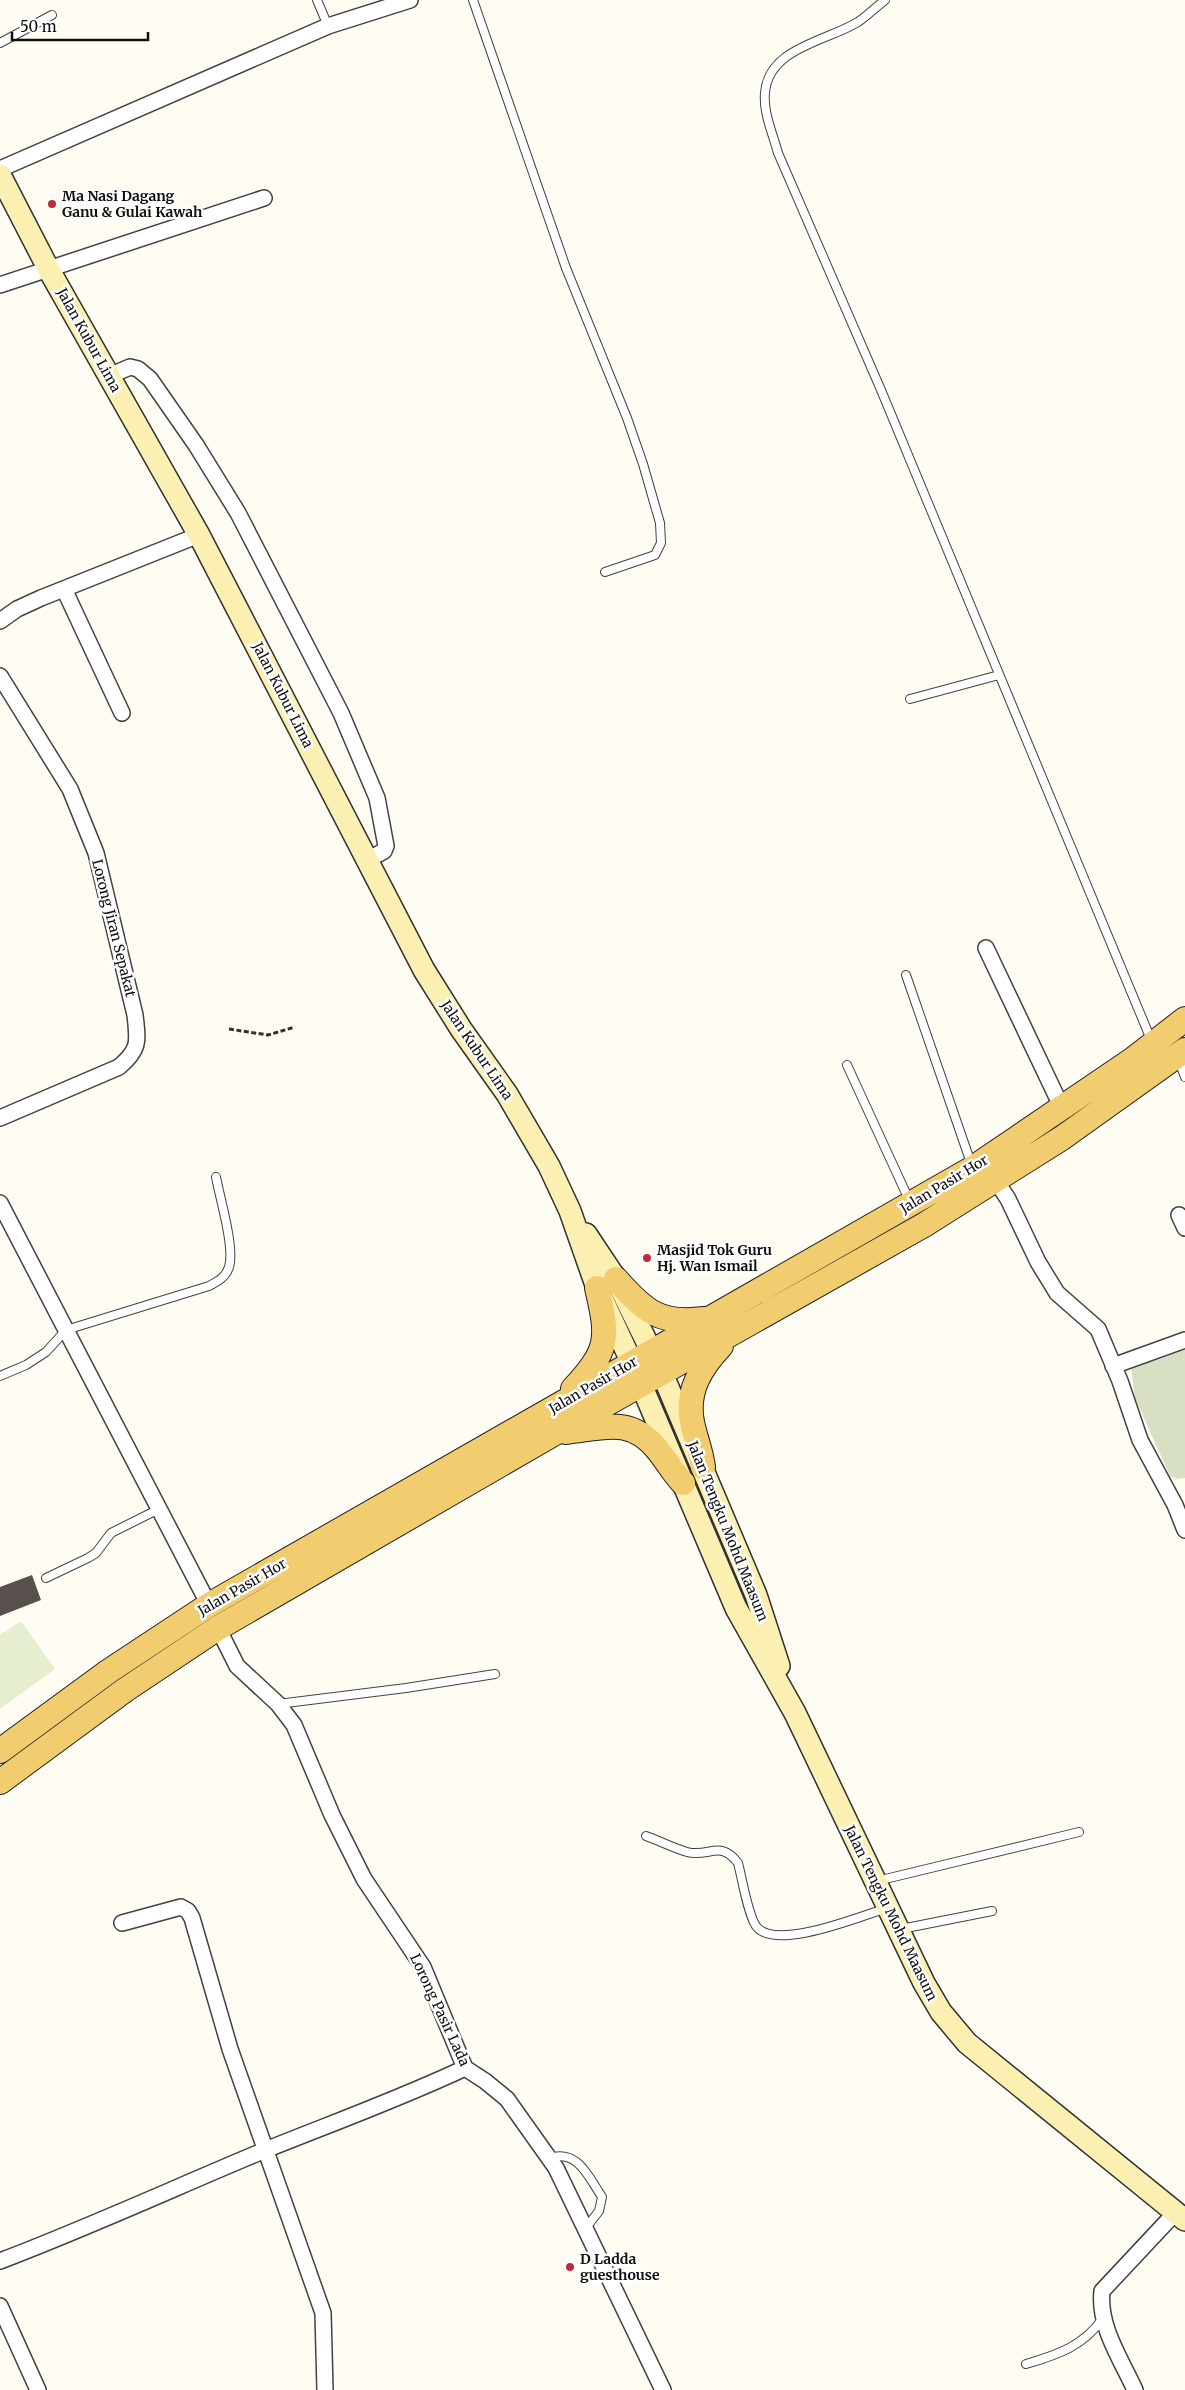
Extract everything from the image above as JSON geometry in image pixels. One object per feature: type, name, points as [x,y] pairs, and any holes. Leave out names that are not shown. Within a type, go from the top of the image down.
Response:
[{"type":"main road","name":"Jalan Kubur Lima","points":[[0,175],[49,270],[199,535],[424,970],[461,1029],[508,1094],[549,1166],[642,1357]]},
{"type":"main road","name":"Jalan Pasir Hor","points":[[0,1751],[109,1671],[209,1605],[973,1168],[1062,1108],[1185,1019]]},
{"type":"main road","name":"Jalan Pasir Hor","points":[[0,1782],[125,1690],[218,1628],[641,1384],[729,1337],[996,1182],[1182,1061]]},
{"type":"main road","points":[[606,1283],[658,1316],[682,1321],[711,1318]]},
{"type":"main road","points":[[560,1403],[594,1366],[602,1351],[606,1334],[606,1283]]},
{"type":"main road","points":[[703,1467],[701,1450],[692,1421],[693,1388],[708,1359],[729,1337]]},
{"type":"main road","name":"Jalan Tengku Mohd Maasum","points":[[642,1357],[662,1373],[703,1467],[756,1595],[795,1713]]},
{"type":"main road","name":"Jalan Tengku Mohd Maasum","points":[[642,1357],[641,1384],[736,1608],[795,1713],[897,1930],[942,2012],[967,2043],[1180,2216]]},
{"type":"main road","points":[[555,1433],[611,1426],[628,1428],[643,1433],[683,1483]]},
{"type":"street","points":[[0,169],[328,26],[410,0]]},
{"type":"street","points":[[0,284],[49,270],[264,198]]},
{"type":"street","points":[[109,376],[130,367],[138,369],[150,379],[196,445],[238,513],[341,713],[378,798],[386,846],[384,851],[367,860]]},
{"type":"street","points":[[0,621],[17,609],[199,535]]},
{"type":"street","points":[[64,589],[122,713]]},
{"type":"street","name":"Lorong Jiran Sepakat","points":[[0,676],[70,789],[96,853],[135,1015],[137,1036],[134,1054],[119,1068],[0,1118]]},
{"type":"street","points":[[986,948],[1062,1108]]},
{"type":"street","points":[[996,1182],[1008,1198],[1038,1262],[1058,1293],[1098,1329],[1140,1440],[1175,1505],[1185,1530]]},
{"type":"street","points":[[0,1202],[209,1605]]},
{"type":"street","points":[[1113,1366],[1185,1340]]},
{"type":"street","name":"Lorong Pasir Lada","points":[[218,1628],[237,1666],[278,1704],[294,1725],[332,1816],[364,1878],[422,1968],[465,2068],[485,2081],[507,2100],[549,2158],[662,2390]]},
{"type":"street","points":[[122,1922],[181,1907],[188,1911],[192,1918],[230,2049],[323,2313],[324,2390]]},
{"type":"street","points":[[0,2261],[79,2231],[266,2150],[424,2087],[465,2068]]},
{"type":"street","points":[[1135,2390],[1103,2318],[1102,2291],[1180,2216]]},
{"type":"street","points":[[0,2306],[38,2390]]},
{"type":"lane","points":[[317,0],[328,26]]},
{"type":"lane","points":[[473,0],[566,268],[627,418],[660,523],[661,544],[655,555],[605,572]]},
{"type":"lane","points":[[885,0],[859,22],[825,39],[795,50],[774,67],[765,92],[766,112],[778,153],[881,390],[1153,1043]]},
{"type":"lane","points":[[0,43],[52,15]]},
{"type":"lane","points":[[910,700],[999,675]]},
{"type":"lane","points":[[906,975],[973,1168]]},
{"type":"lane","points":[[847,1065],[911,1204]]},
{"type":"lane","points":[[0,1376],[26,1365],[46,1352],[66,1330],[209,1286],[222,1278],[229,1268],[231,1253],[216,1177]]},
{"type":"lane","points":[[46,1578],[96,1553],[111,1533],[159,1510]]},
{"type":"lane","points":[[278,1704],[406,1688],[495,1674]]},
{"type":"lane","points":[[874,1882],[1079,1832]]},
{"type":"lane","points":[[646,1836],[690,1853],[723,1850],[732,1855],[738,1863],[756,1925],[765,1934],[793,1936],[887,1908]]},
{"type":"lane","points":[[897,1930],[992,1911]]},
{"type":"lane","points":[[549,2158],[560,2154],[570,2156],[583,2167],[602,2197],[599,2211],[584,2229]]},
{"type":"lane","points":[[1026,2364],[1068,2350],[1096,2329],[1103,2318]]},
{"type":"path","points":[[229,1029],[268,1035],[295,1027]]},
{"type":"green space","points":[[1185,1345],[1185,1478],[1176,1479],[1170,1476],[1135,1398],[1131,1366]]},
{"type":"green space","points":[[21,1621],[55,1669],[0,1709],[0,1635]]},
{"type":"building","points":[[32,1575],[41,1600],[0,1616],[0,1587]]},
{"type":"place","name":"Ma Nasi Dagang Ganu & Gulai Kawah","points":[[52,204]]},
{"type":"place","name":"Masjid Tok Guru Hj. Wan Ismail","points":[[647,1258]]},
{"type":"place","name":"D Ladda guesthouse","points":[[570,2267]]}]
